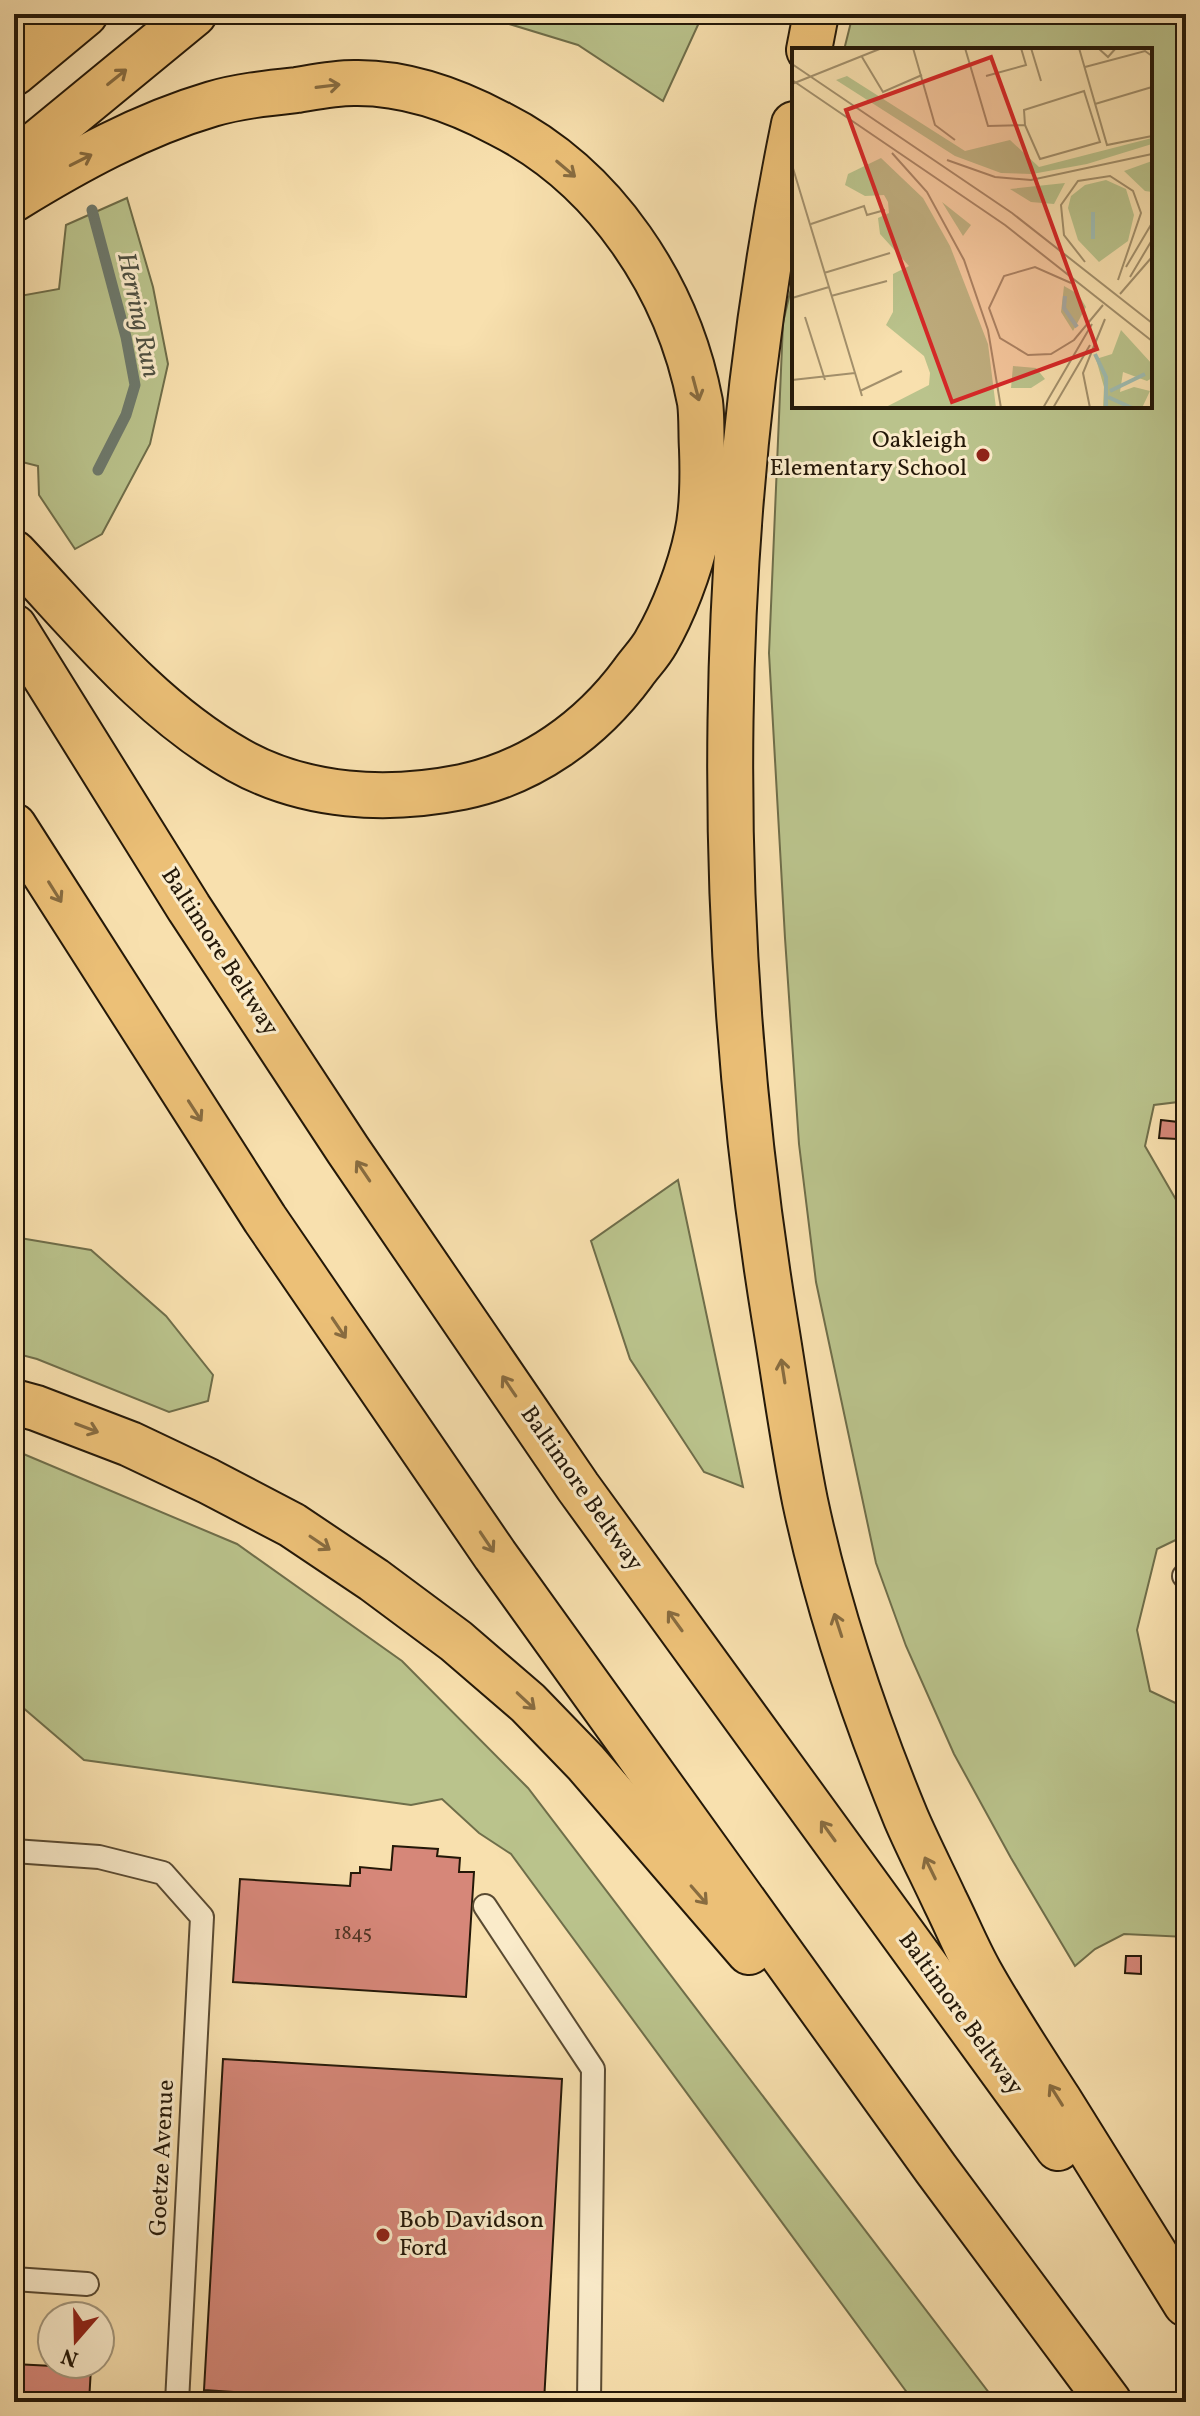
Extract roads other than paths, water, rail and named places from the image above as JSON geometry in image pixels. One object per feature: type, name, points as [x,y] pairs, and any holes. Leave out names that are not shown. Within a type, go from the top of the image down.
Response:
[{"type":"main road","points":[[14,38],[37,14]]},
{"type":"main road","points":[[14,73],[85,14]]},
{"type":"main road","points":[[14,162],[194,14]]},
{"type":"main road","points":[[809,48],[816,14]]},
{"type":"main road","points":[[14,199],[63,169],[143,129],[215,103],[353,83],[408,87],[473,110],[526,137],[573,175],[619,222],[653,273],[683,340],[700,405],[703,478],[697,534],[680,587],[656,643],[617,694],[581,731],[537,760],[487,782],[425,794],[357,795],[297,784],[241,762],[185,725],[121,671],[14,553]]},
{"type":"main road","points":[[792,136],[765,297],[747,443],[730,720],[731,868],[738,999],[758,1209],[805,1501],[829,1597],[861,1698],[914,1835],[979,1973],[1186,2304]]},
{"type":"main road","name":"Baltimore Beltway","points":[[14,627],[189,908],[348,1150],[578,1487],[1186,2325]]},
{"type":"main road","points":[[14,826],[265,1219],[478,1529],[936,2169],[1109,2402]]},
{"type":"main road","points":[[14,1402],[130,1444],[292,1525],[374,1580],[456,1641],[528,1703],[586,1763],[936,2169]]},
{"type":"lane","name":"Goetze Avenue","points":[[14,1851],[99,1857],[163,1873],[202,1917],[177,2402]]},
{"type":"lane","points":[[485,1906],[593,2069],[589,2402]]},
{"type":"lane","points":[[14,2279],[87,2284]]},
{"type":"waterway","name":"Herring Run","points":[[92,210],[126,337],[135,385],[126,415],[98,470]]},
{"type":"place","name":"Oakleigh Elementary School","points":[[983,455]]},
{"type":"place","name":"Bob Davidson Ford","points":[[383,2235]]}]
